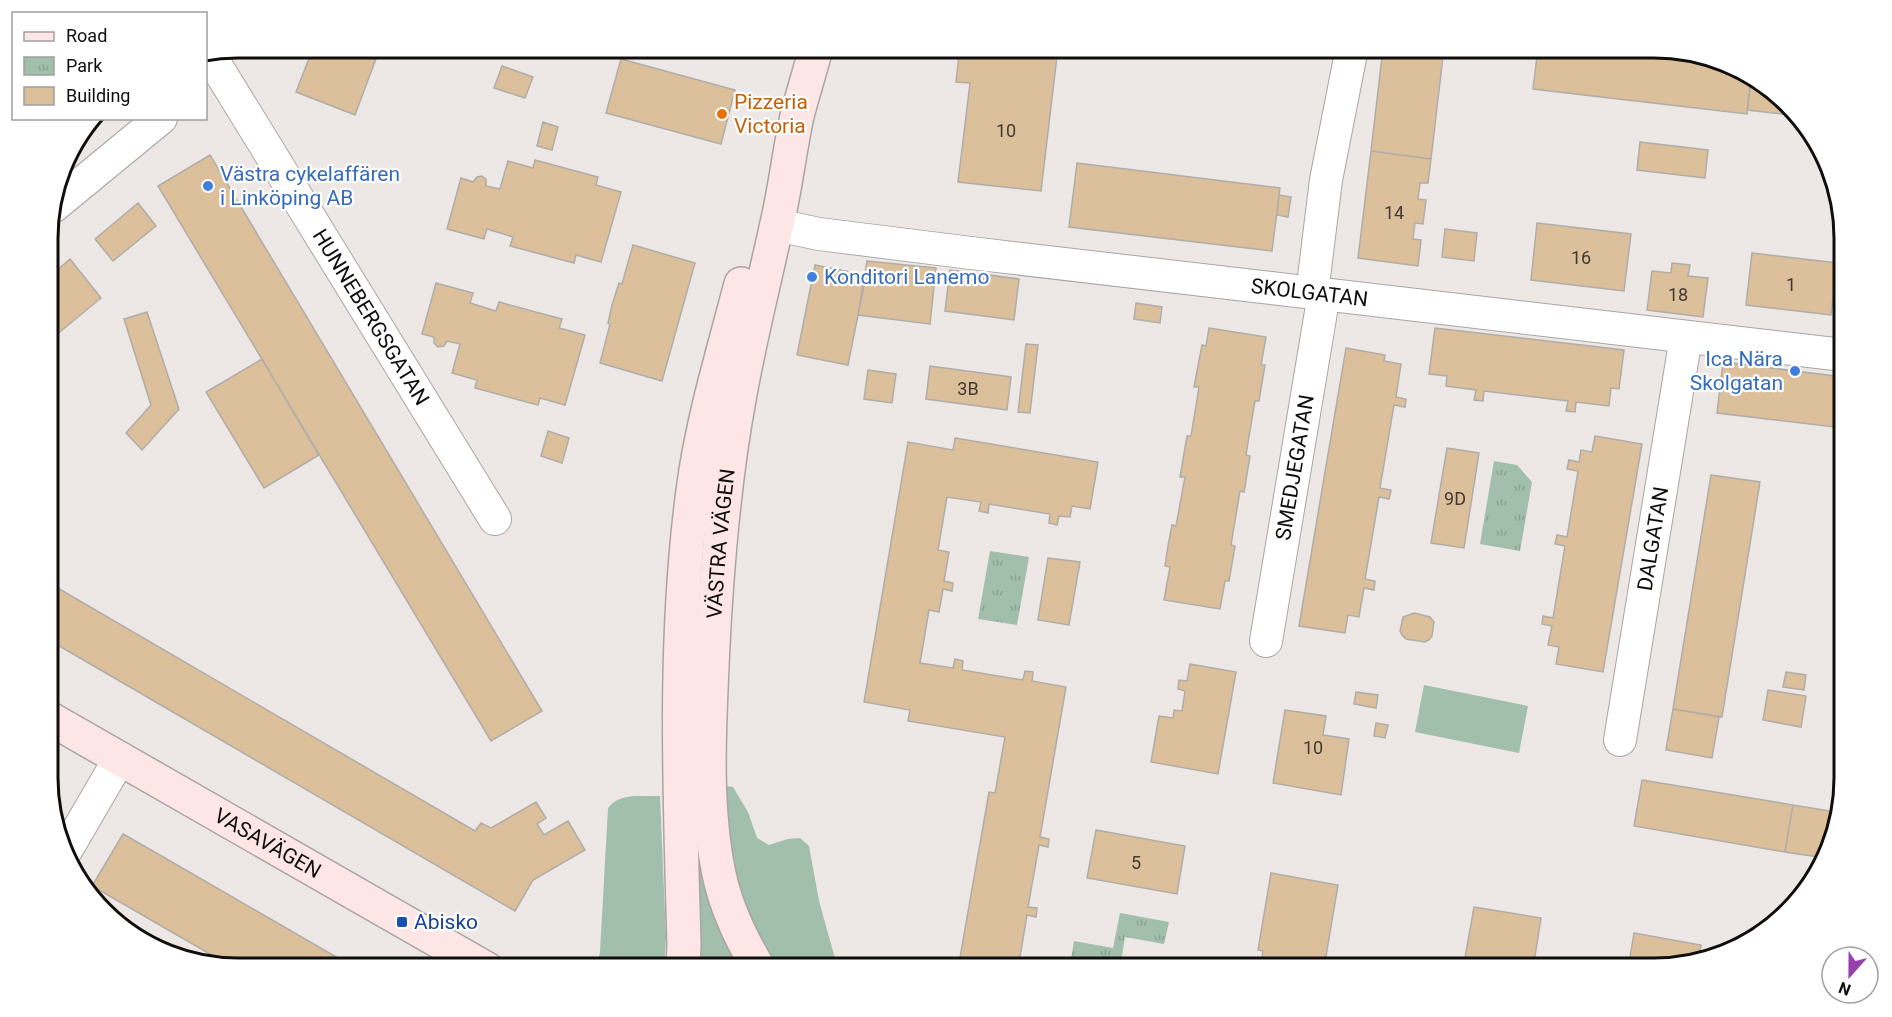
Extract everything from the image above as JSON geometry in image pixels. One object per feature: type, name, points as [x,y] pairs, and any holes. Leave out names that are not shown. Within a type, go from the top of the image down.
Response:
[{"type":"main road","name":"VÄSTRA VÄGEN","points":[[752,958],[741,939],[719,875],[710,792],[709,725],[715,590],[724,494],[740,395],[777,225],[797,117],[813,59]]},
{"type":"main road","name":"VÄSTRA VÄGEN","points":[[683,958],[678,723],[681,621],[693,489],[713,389],[759,218],[797,117]]},
{"type":"main road","name":"VASAVÄGEN","points":[[58,723],[468,958]]},
{"type":"street","name":"SMEDJEGATAN","points":[[1266,641],[1318,294],[1326,180],[1350,58]]},
{"type":"street","name":"HUNNEBERGSGATAN","points":[[211,69],[495,519]]},
{"type":"street","points":[[63,198],[158,120]]},
{"type":"street","name":"SKOLGATAN","points":[[777,225],[819,234],[1834,354]]},
{"type":"street","name":"DALGATAN","points":[[1620,740],[1686,337]]},
{"type":"street","points":[[71,843],[120,758]]},
{"type":"green space","points":[[1494,461],[1517,465],[1532,482],[1520,551],[1480,544]]},
{"type":"green space","points":[[990,551],[1029,557],[1017,625],[978,619]]},
{"type":"green space","points":[[1424,685],[1528,706],[1519,753],[1415,732]]},
{"type":"green space","points":[[726,786],[733,787],[748,812],[757,838],[769,845],[800,838],[809,846],[819,901],[835,958],[769,958],[750,921],[738,887],[726,827]]},
{"type":"green space","points":[[660,796],[666,937],[665,958],[599,958],[608,808],[625,797]]},
{"type":"green space","points":[[703,845],[741,958],[700,958],[697,846]]},
{"type":"green space","points":[[1120,913],[1169,922],[1164,944],[1125,937],[1122,958],[1071,958],[1074,941],[1113,948]]},
{"type":"building","points":[[959,58],[1057,58],[1041,191],[958,182],[970,83],[956,82]]},
{"type":"building","points":[[1382,58],[1443,58],[1431,159],[1371,151]]},
{"type":"building","points":[[1537,58],[1654,58],[1689,62],[1711,68],[1750,87],[1747,114],[1533,89]]},
{"type":"building","points":[[309,59],[376,59],[355,115],[296,92]]},
{"type":"building","points":[[621,59],[735,90],[721,144],[606,113]]},
{"type":"building","points":[[502,66],[533,77],[525,98],[494,88]]},
{"type":"building","points":[[1750,87],[1783,114],[1747,110]]},
{"type":"building","points":[[543,122],[558,127],[552,150],[537,146]]},
{"type":"building","points":[[1640,142],[1708,150],[1705,178],[1637,170]]},
{"type":"building","points":[[1371,151],[1431,159],[1428,183],[1420,183],[1418,199],[1426,200],[1423,224],[1415,223],[1413,239],[1421,240],[1418,266],[1358,258]]},
{"type":"building","points":[[210,155],[542,711],[491,741],[158,186]]},
{"type":"building","points":[[535,160],[598,177],[596,185],[621,192],[601,262],[576,255],[574,263],[510,246],[513,237],[487,229],[484,239],[447,229],[461,178],[473,182],[477,177],[482,176],[486,179],[486,186],[500,189],[508,161],[533,168]]},
{"type":"building","points":[[1077,163],[1280,188],[1272,251],[1069,227]]},
{"type":"building","points":[[1279,195],[1291,197],[1288,217],[1277,215]]},
{"type":"building","points":[[138,203],[156,226],[113,261],[95,239]]},
{"type":"building","points":[[1537,223],[1631,234],[1624,291],[1531,280]]},
{"type":"building","points":[[1445,229],[1477,233],[1474,261],[1442,257]]},
{"type":"building","points":[[633,245],[695,263],[662,381],[600,363],[610,324],[608,323],[612,305],[619,283],[622,284]]},
{"type":"building","points":[[1752,253],[1834,263],[1831,315],[1746,305]]},
{"type":"building","points":[[70,259],[101,298],[59,333],[59,268]]},
{"type":"building","points":[[867,261],[936,268],[930,324],[858,315]]},
{"type":"building","points":[[1672,263],[1690,265],[1688,276],[1708,278],[1703,317],[1647,310],[1652,271],[1671,273]]},
{"type":"building","points":[[815,265],[866,275],[848,365],[797,355]]},
{"type":"building","points":[[950,270],[1019,279],[1014,320],[945,311]]},
{"type":"building","points":[[436,283],[473,293],[470,303],[496,311],[499,302],[562,319],[559,328],[585,335],[565,405],[540,398],[538,405],[475,388],[477,380],[452,373],[460,344],[447,341],[444,346],[438,347],[434,343],[434,337],[422,334]]},
{"type":"building","points":[[1136,303],[1162,307],[1160,323],[1134,319]]},
{"type":"building","points":[[147,312],[179,409],[142,450],[126,433],[151,405],[124,319]]},
{"type":"building","points":[[1209,328],[1266,337],[1261,365],[1265,365],[1259,401],[1255,401],[1246,455],[1250,456],[1244,492],[1240,491],[1231,545],[1235,546],[1229,581],[1225,581],[1220,609],[1164,600],[1170,567],[1165,566],[1168,546],[1172,525],[1176,526],[1185,477],[1180,477],[1187,436],[1191,436],[1199,387],[1194,387],[1202,345],[1206,346]]},
{"type":"building","points":[[1435,328],[1624,350],[1619,389],[1611,388],[1609,406],[1576,402],[1575,412],[1566,411],[1568,401],[1484,391],[1483,401],[1474,400],[1476,390],[1446,386],[1447,376],[1429,374]]},
{"type":"building","points":[[1026,344],[1038,345],[1030,413],[1018,412]]},
{"type":"building","points":[[1346,348],[1385,355],[1384,361],[1401,364],[1396,397],[1406,399],[1405,407],[1394,405],[1380,488],[1391,490],[1389,499],[1379,497],[1365,579],[1375,581],[1374,590],[1364,588],[1359,617],[1348,615],[1345,633],[1299,626]]},
{"type":"building","points":[[262,359],[319,455],[264,488],[206,392]]},
{"type":"building","points":[[1723,362],[1834,376],[1834,427],[1717,413]]},
{"type":"building","points":[[930,366],[1011,377],[1007,410],[926,399]]},
{"type":"building","points":[[868,370],[896,374],[892,403],[864,399]]},
{"type":"building","points":[[548,431],[569,438],[562,463],[541,456]]},
{"type":"building","points":[[1595,436],[1642,444],[1603,672],[1556,664],[1559,647],[1548,645],[1552,626],[1542,624],[1543,616],[1553,618],[1565,546],[1555,544],[1557,535],[1567,537],[1578,471],[1567,469],[1569,460],[1579,462],[1581,450],[1592,452]]},
{"type":"building","points":[[955,438],[1098,462],[1090,509],[1072,506],[1070,517],[1059,516],[1057,525],[1049,523],[1050,514],[989,504],[988,513],[979,511],[981,502],[947,497],[938,550],[949,552],[944,581],[953,583],[952,591],[943,589],[939,612],[929,610],[920,663],[953,668],[955,659],[963,661],[962,670],[1023,680],[1025,671],[1033,672],[1032,681],[1066,687],[1040,837],[1049,839],[1048,847],[1039,845],[1028,907],[1037,908],[1036,917],[1027,915],[1020,958],[960,958],[989,792],[995,793],[1005,737],[908,721],[910,710],[864,702],[908,442],[953,450]]},
{"type":"building","points":[[1447,448],[1479,453],[1464,548],[1431,543]]},
{"type":"building","points":[[1711,475],[1760,482],[1722,717],[1673,709]]},
{"type":"building","points":[[1048,558],[1080,562],[1069,625],[1038,620]]},
{"type":"building","points":[[58,588],[475,831],[481,823],[491,828],[536,802],[546,818],[537,824],[544,835],[568,821],[585,850],[533,880],[515,911],[58,645]]},
{"type":"building","points":[[1414,613],[1430,617],[1434,622],[1432,636],[1425,642],[1406,639],[1400,631],[1403,617]]},
{"type":"building","points":[[1190,664],[1236,672],[1218,774],[1151,762],[1159,716],[1173,718],[1174,710],[1182,711],[1185,691],[1178,689],[1179,680],[1187,681]]},
{"type":"building","points":[[1786,672],[1806,675],[1804,690],[1783,687]]},
{"type":"building","points":[[1768,690],[1806,696],[1801,727],[1763,720]]},
{"type":"building","points":[[1356,692],[1378,695],[1376,708],[1354,704]]},
{"type":"building","points":[[1673,709],[1719,717],[1712,758],[1666,750]]},
{"type":"building","points":[[1285,710],[1326,716],[1323,735],[1349,739],[1341,795],[1273,783]]},
{"type":"building","points":[[1376,723],[1388,725],[1385,738],[1374,736]]},
{"type":"building","points":[[1642,780],[1793,805],[1785,852],[1634,826]]},
{"type":"building","points":[[1793,805],[1830,811],[1816,857],[1785,852]]},
{"type":"building","points":[[1096,830],[1185,846],[1177,894],[1087,878]]},
{"type":"building","points":[[123,834],[338,958],[214,956],[96,889],[93,884]]},
{"type":"building","points":[[1271,873],[1338,885],[1326,958],[1262,958],[1263,951],[1258,950]]},
{"type":"building","points":[[1474,907],[1541,918],[1535,958],[1465,958]]},
{"type":"building","points":[[1634,933],[1701,945],[1700,952],[1689,955],[1630,958]]},
{"type":"place","name":"Pizzeria Victoria","points":[[722,114]]},
{"type":"place","name":"Västra cykelaffären i Linköping AB","points":[[208,186]]},
{"type":"place","name":"Konditori Lanemo","points":[[812,277]]},
{"type":"place","name":"Ica Nära Skolgatan","points":[[1795,371]]},
{"type":"place","name":"Abisko","points":[[402,922]]}]
